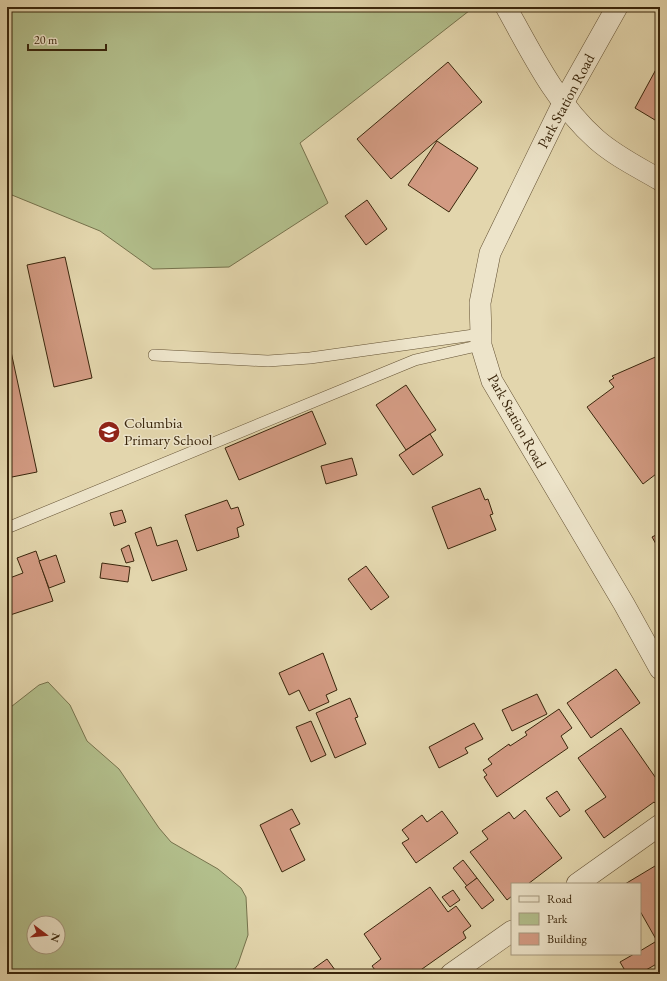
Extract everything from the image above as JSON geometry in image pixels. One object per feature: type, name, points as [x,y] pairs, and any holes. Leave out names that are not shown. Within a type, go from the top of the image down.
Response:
[{"type":"street","points":[[506,7],[563,104],[591,134],[613,152],[660,180]]},
{"type":"street","name":"Park Station Road","points":[[617,7],[563,104],[490,253],[480,303],[481,339],[492,381],[624,604],[660,670]]},
{"type":"street","points":[[578,883],[660,825]]},
{"type":"street","points":[[451,974],[511,931]]},
{"type":"lane","points":[[154,355],[268,360],[310,358],[481,339]]},
{"type":"lane","points":[[7,528],[415,360],[481,339]]},
{"type":"green space","points":[[7,7],[474,7],[300,143],[328,203],[229,267],[153,269],[100,231],[7,193]]},
{"type":"green space","points":[[48,682],[70,705],[87,741],[119,769],[159,828],[171,842],[218,869],[241,888],[246,897],[248,935],[238,964],[232,974],[7,974],[7,710],[39,685]]},
{"type":"building","points":[[448,62],[482,102],[391,179],[357,139]]},
{"type":"building","points":[[660,62],[660,123],[635,108]]},
{"type":"building","points":[[437,141],[478,168],[449,212],[408,185]]},
{"type":"building","points":[[367,200],[387,229],[366,245],[345,216]]},
{"type":"building","points":[[65,257],[92,378],[54,387],[27,265]]},
{"type":"building","points":[[7,333],[37,472],[7,478]]},
{"type":"building","points":[[660,355],[660,471],[643,484],[587,407],[614,387],[609,381],[614,378],[612,376]]},
{"type":"building","points":[[406,385],[436,430],[406,450],[376,405]]},
{"type":"building","points":[[312,411],[326,444],[239,480],[225,448]]},
{"type":"building","points":[[430,434],[443,455],[413,475],[399,455]]},
{"type":"building","points":[[352,458],[357,475],[326,484],[321,466]]},
{"type":"building","points":[[480,488],[485,500],[488,499],[493,514],[490,515],[496,530],[448,549],[432,507]]},
{"type":"building","points":[[227,500],[231,509],[238,507],[244,525],[237,528],[239,537],[197,551],[185,515]]},
{"type":"building","points":[[122,510],[126,522],[114,526],[110,513]]},
{"type":"building","points":[[151,527],[157,546],[177,540],[187,570],[152,581],[135,533]]},
{"type":"building","points":[[660,533],[660,551],[652,537]]},
{"type":"building","points":[[129,545],[134,561],[126,563],[121,549]]},
{"type":"building","points":[[36,551],[53,601],[7,616],[7,579],[23,573],[17,558]]},
{"type":"building","points":[[56,555],[65,582],[49,588],[39,561]]},
{"type":"building","points":[[102,563],[130,567],[128,582],[100,578]]},
{"type":"building","points":[[366,566],[389,597],[371,610],[348,579]]},
{"type":"building","points":[[323,653],[337,690],[326,695],[329,702],[309,711],[299,690],[289,695],[279,673]]},
{"type":"building","points":[[616,669],[640,703],[591,738],[567,703]]},
{"type":"building","points":[[537,694],[547,714],[512,731],[502,710]]},
{"type":"building","points":[[350,698],[358,717],[355,718],[366,744],[335,758],[316,713]]},
{"type":"building","points":[[559,709],[572,728],[561,736],[568,748],[497,797],[484,777],[487,775],[483,770],[492,764],[488,759],[509,744],[510,746],[527,735],[525,732]]},
{"type":"building","points":[[311,721],[326,755],[311,762],[296,727]]},
{"type":"building","points":[[474,723],[483,739],[465,748],[468,753],[439,768],[429,747]]},
{"type":"building","points":[[621,728],[660,784],[660,803],[657,805],[654,802],[604,838],[585,811],[606,797],[578,758]]},
{"type":"building","points":[[557,791],[570,810],[560,817],[546,798]]},
{"type":"building","points":[[292,809],[300,824],[290,829],[305,860],[282,872],[260,825]]},
{"type":"building","points":[[525,810],[562,858],[529,883],[511,883],[511,897],[507,900],[470,852],[488,839],[482,831],[509,812],[514,819]]},
{"type":"building","points":[[442,811],[458,833],[416,863],[402,843],[409,839],[402,830],[422,815],[427,822]]},
{"type":"building","points":[[463,860],[477,878],[467,886],[453,868]]},
{"type":"building","points":[[660,863],[660,939],[657,941],[641,913],[641,883],[627,883]]},
{"type":"building","points":[[477,878],[494,900],[482,909],[465,887]]},
{"type":"building","points":[[430,887],[448,912],[456,906],[471,926],[463,932],[466,938],[415,974],[378,974],[372,966],[381,959],[364,934]]},
{"type":"building","points":[[453,890],[460,900],[450,907],[442,897]]},
{"type":"building","points":[[660,939],[660,962],[639,974],[627,974],[620,962],[632,955],[641,955],[641,950]]},
{"type":"building","points":[[327,959],[338,974],[306,974]]},
{"type":"place","name":"Columbia Primary School","points":[[109,432]]}]
